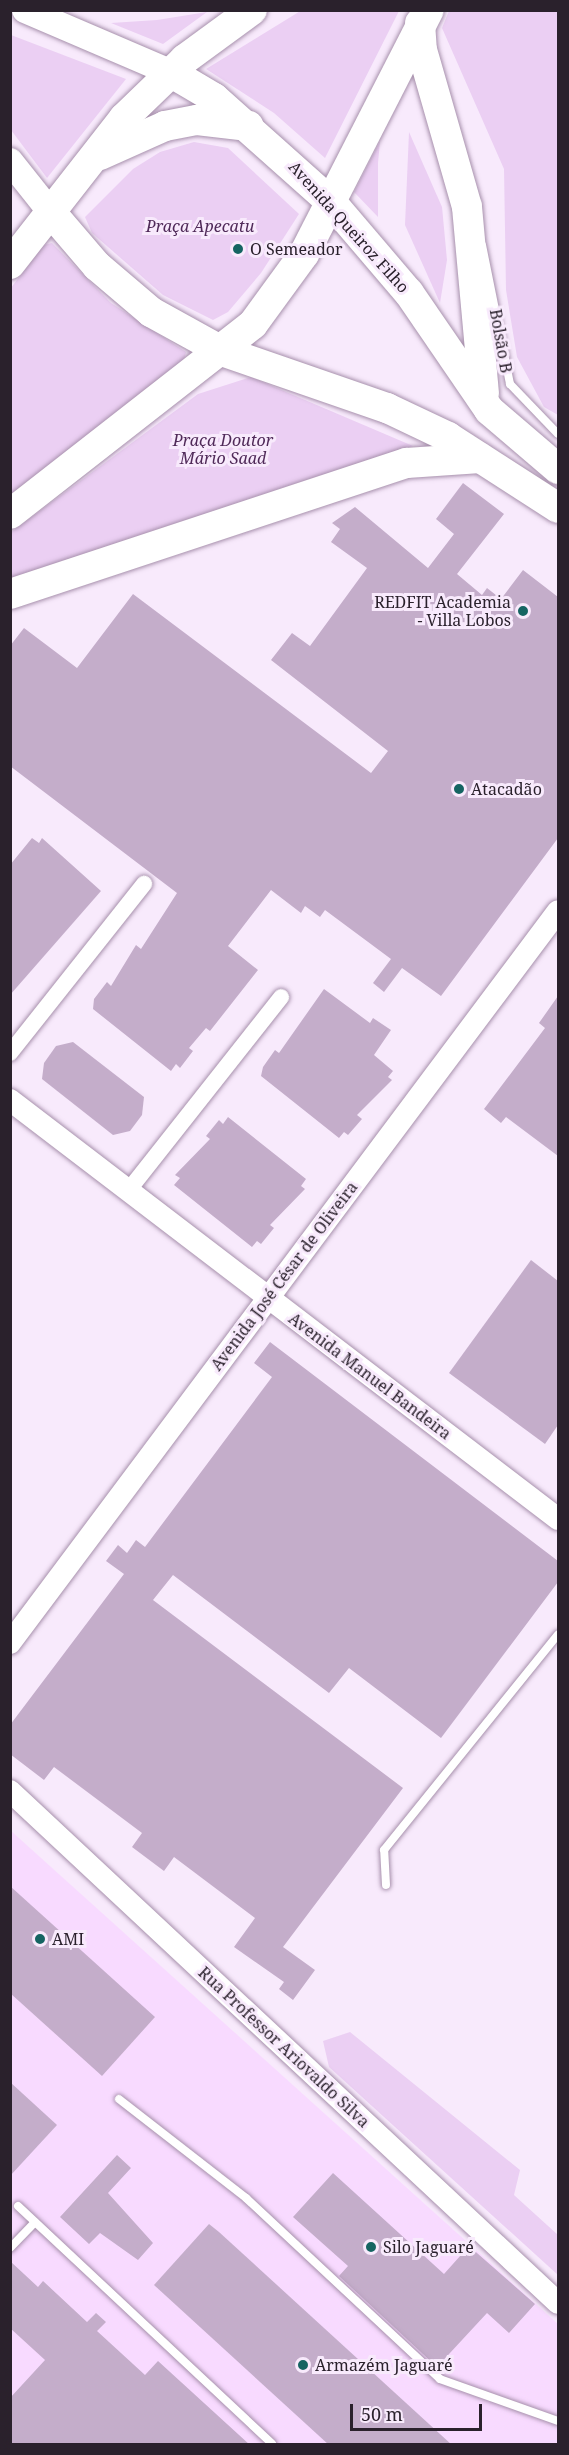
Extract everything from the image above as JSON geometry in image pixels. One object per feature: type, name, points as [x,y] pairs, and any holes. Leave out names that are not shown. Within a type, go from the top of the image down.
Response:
[{"type":"highway","points":[[10,264],[90,159],[170,72],[252,10]]},
{"type":"highway","points":[[10,513],[222,351],[280,290],[332,203],[425,17]]},
{"type":"highway","points":[[425,17],[422,50],[461,176],[471,234],[477,354],[489,410]]},
{"type":"highway","name":"Avenida Queiroz Filho","points":[[170,72],[214,98],[249,126],[332,203],[409,293],[489,410],[558,469]]},
{"type":"highway","points":[[90,159],[165,126],[197,120],[249,126]]},
{"type":"highway","points":[[49,210],[123,291],[222,351],[387,408],[483,458],[558,508]]},
{"type":"highway","points":[[10,594],[407,463],[452,456],[483,458]]},
{"type":"main road","name":"Avenida Queiroz Filho","points":[[26,10],[170,72]]},
{"type":"main road","points":[[10,161],[49,210]]},
{"type":"street","points":[[10,1053],[144,884]]},
{"type":"street","name":"Avenida José César de Oliveira","points":[[10,1643],[266,1298],[558,911]]},
{"type":"street","points":[[128,1191],[281,998]]},
{"type":"street","name":"Avenida Manuel Bandeira","points":[[10,1100],[558,1519]]},
{"type":"street","name":"Rua Professor Ariovaldo Silva","points":[[10,1791],[558,2303]]},
{"type":"lane","name":"Bolsão B","points":[[471,234],[488,257],[510,384],[558,434]]},
{"type":"lane","points":[[386,1885],[384,1850],[558,1634]]},
{"type":"lane","points":[[119,2099],[246,2198],[440,2379],[558,2421]]},
{"type":"lane","points":[[18,2206],[272,2445]]},
{"type":"lane","points":[[10,2248],[35,2222]]},
{"type":"shaded area","points":[[10,1830],[558,2324],[558,2444],[11,2444]]},
{"type":"green space","points":[[302,10],[399,11],[325,158],[274,113],[206,69]]},
{"type":"green space","points":[[449,11],[558,11],[558,415],[544,407],[517,357],[506,290],[504,169],[442,28]]},
{"type":"green space","points":[[207,12],[163,44],[111,23],[157,20]]},
{"type":"green space","points":[[11,35],[126,79],[47,178],[11,130]]},
{"type":"green space","points":[[409,132],[442,207],[447,260],[440,303],[405,225]]},
{"type":"green space","points":[[380,141],[378,163],[378,217],[354,192]]},
{"type":"green space","name":"Praça Apecatu","points":[[194,142],[228,148],[299,214],[261,273],[228,312],[213,320],[163,295],[92,233],[85,217],[133,169],[160,152]]},
{"type":"green space","points":[[52,243],[111,303],[186,352],[184,360],[10,495],[10,289],[44,245]]},
{"type":"green space","name":"Praça Doutor Mário Saad","points":[[251,377],[413,446],[11,581],[10,533],[198,394]]},
{"type":"green space","points":[[350,2032],[520,2170],[514,2195],[558,2235],[558,2275],[329,2067],[323,2041]]},
{"type":"building","points":[[463,483],[504,514],[457,574],[482,595],[487,588],[501,599],[523,570],[558,597],[558,838],[441,996],[402,968],[384,992],[373,983],[391,959],[325,910],[320,917],[305,906],[301,913],[271,890],[228,946],[258,970],[210,1031],[206,1028],[189,1048],[193,1051],[180,1068],[176,1064],[171,1071],[93,1009],[94,999],[107,982],[111,986],[136,945],[141,949],[177,893],[10,766],[10,646],[24,628],[77,668],[133,594],[371,773],[388,751],[271,660],[292,633],[310,646],[367,568],[331,542],[340,529],[332,523],[355,507],[428,568],[454,534],[436,519]]},
{"type":"building","points":[[32,838],[39,843],[42,838],[101,891],[10,995],[10,865]]},
{"type":"building","points":[[324,989],[370,1023],[373,1018],[391,1030],[374,1055],[393,1071],[388,1077],[392,1080],[357,1115],[362,1119],[348,1135],[344,1132],[339,1138],[261,1076],[263,1067],[275,1050],[279,1053]]},
{"type":"building","points":[[558,996],[558,1156],[506,1117],[501,1123],[484,1109],[545,1028],[539,1023]]},
{"type":"building","points":[[73,1042],[144,1097],[142,1115],[130,1131],[113,1135],[42,1079],[44,1063],[56,1046]]},
{"type":"building","points":[[228,1117],[306,1179],[301,1186],[305,1189],[270,1225],[274,1228],[261,1244],[257,1241],[252,1247],[174,1185],[180,1178],[175,1175],[210,1139],[206,1136],[219,1120],[223,1124]]},
{"type":"building","points":[[531,1260],[558,1281],[558,1425],[545,1444],[449,1373]]},
{"type":"building","points":[[270,1342],[558,1561],[558,1582],[441,1738],[349,1668],[329,1693],[173,1575],[153,1600],[403,1788],[283,1947],[315,1970],[293,2000],[279,1989],[284,1982],[234,1947],[255,1918],[174,1857],[164,1871],[132,1847],[142,1833],[54,1767],[44,1780],[10,1754],[10,1725],[124,1574],[106,1561],[118,1545],[127,1553],[136,1540],[145,1547],[272,1377],[254,1363]]},
{"type":"building","name":"AMI","points":[[10,1886],[155,2017],[102,2076],[10,1993]]},
{"type":"building","points":[[10,2082],[57,2125],[10,2176]]},
{"type":"building","points":[[117,2155],[131,2168],[108,2193],[153,2243],[138,2260],[100,2233],[89,2244],[60,2217]]},
{"type":"building","points":[[333,2173],[444,2274],[469,2246],[535,2304],[509,2333],[487,2313],[437,2367],[339,2276],[348,2266],[293,2217]]},
{"type":"building","name":"Armazém Jaguaré","points":[[209,2224],[452,2445],[329,2445],[154,2285]]},
{"type":"building","points":[[10,2261],[38,2287],[43,2281],[87,2322],[96,2313],[106,2322],[97,2331],[145,2375],[158,2361],[250,2445],[10,2445],[10,2398],[45,2360],[10,2328]]},
{"type":"place","name":"O Semeador","points":[[238,249]]},
{"type":"place","name":"REDFIT Academia - Villa Lobos","points":[[523,611]]},
{"type":"place","name":"Atacadão","points":[[459,789]]},
{"type":"place","name":"AMI","points":[[40,1939]]},
{"type":"place","name":"Silo Jaguaré","points":[[371,2247]]},
{"type":"place","name":"Armazém Jaguaré","points":[[303,2365]]}]
